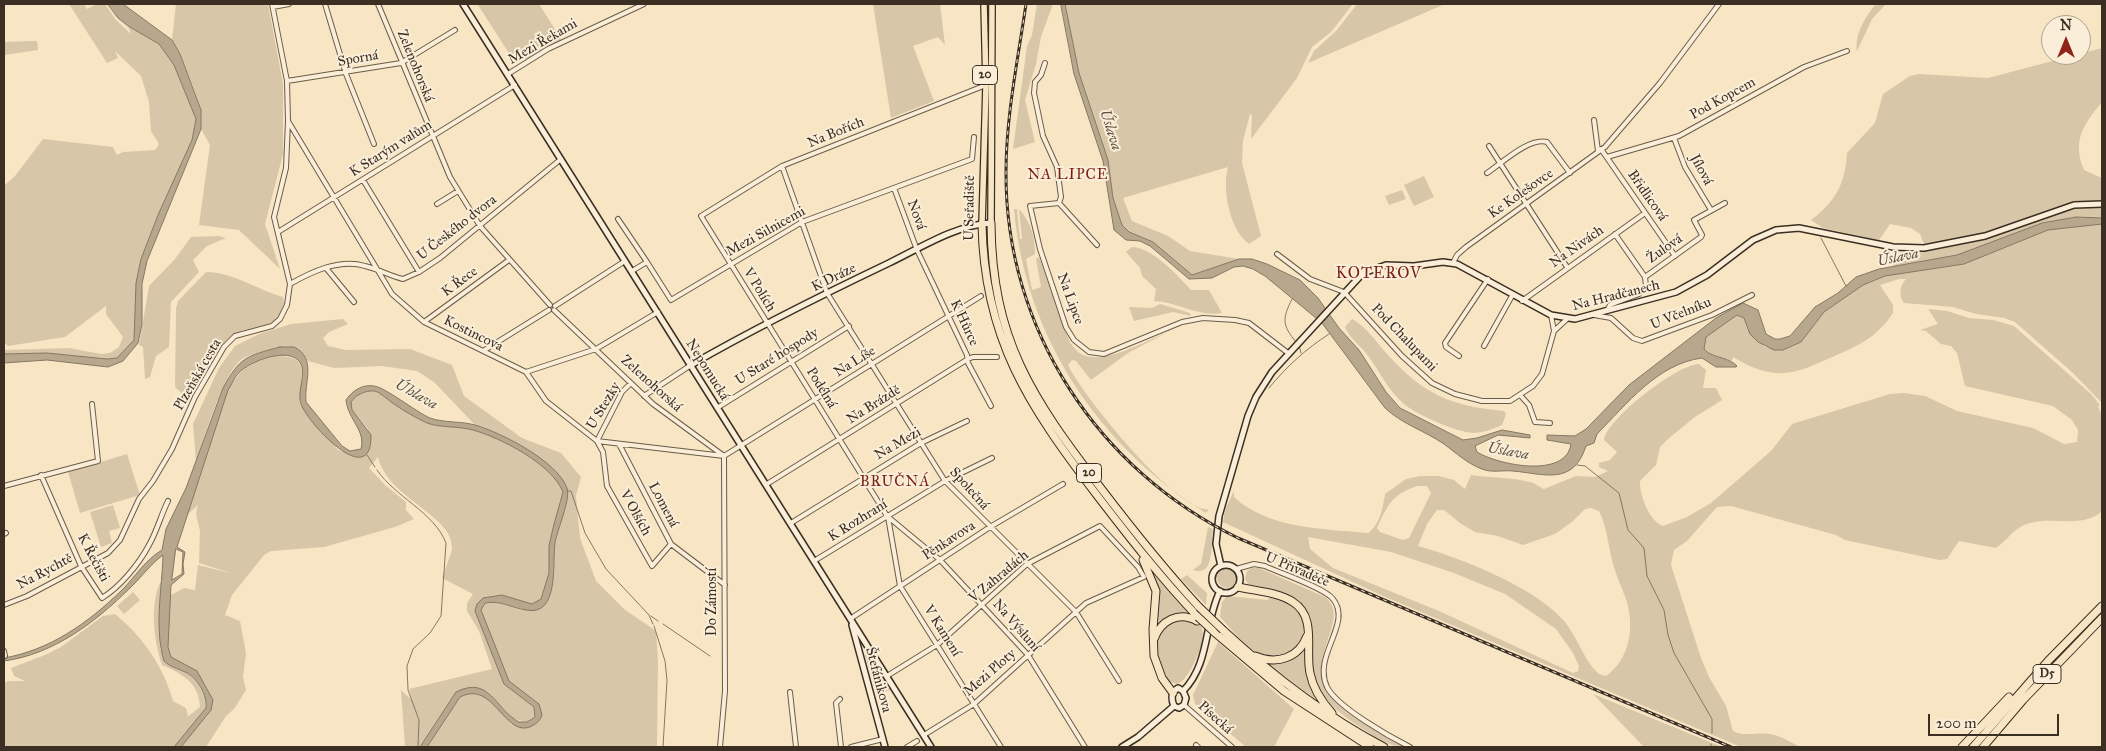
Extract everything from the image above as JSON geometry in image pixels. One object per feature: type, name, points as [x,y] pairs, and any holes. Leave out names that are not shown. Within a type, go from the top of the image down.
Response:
[{"type":"highway","name":"U Seřadiště","points":[[991,223],[992,256],[999,307],[1015,356],[1034,402]]},
{"type":"highway","name":"U Seřadiště","points":[[982,224],[982,256],[991,306],[1008,360],[1034,402]]},
{"type":"highway","name":"20","points":[[1034,402],[1138,549],[1198,619],[1290,696],[1370,747]]},
{"type":"highway","name":"20","points":[[1034,402],[1143,544],[1199,608],[1287,685],[1342,722],[1384,747]]},
{"type":"highway","points":[[1138,549],[1156,591],[1153,644],[1158,670],[1173,693]]},
{"type":"highway","points":[[1238,587],[1282,597],[1293,602],[1305,615],[1312,681],[1322,701],[1342,722]]},
{"type":"highway","name":"D5","points":[[1972,747],[2048,661],[2102,606]]},
{"type":"highway","points":[[1153,644],[1158,630],[1169,620],[1183,617],[1198,619]]},
{"type":"highway","name":"D5","points":[[1985,747],[2000,727],[2055,665],[2099,620]]},
{"type":"highway","points":[[1244,649],[1264,659],[1286,659],[1301,648],[1308,633]]},
{"type":"highway","points":[[1962,747],[2013,693],[2048,661]]},
{"type":"main road","name":"U Seřadiště","points":[[982,224],[986,85],[984,4]]},
{"type":"main road","name":"U Seřadiště","points":[[991,223],[992,4]]},
{"type":"street","points":[[273,5],[289,4]]},
{"type":"street","points":[[325,4],[346,74],[374,144]]},
{"type":"street","name":"Zelenohorská","points":[[378,4],[431,136],[458,191],[480,226],[549,308]]},
{"type":"street","name":"Nepomucká","points":[[463,4],[931,747]]},
{"type":"street","name":"Mezi Řekami","points":[[508,74],[548,49],[644,4]]},
{"type":"street","name":"Ke Kolešovce","points":[[1453,263],[1457,255],[1466,247],[1602,149],[1660,83],[1719,4]]},
{"type":"street","name":"Plzeňská cesta","points":[[120,540],[139,499],[153,481],[172,449],[195,397],[224,347],[235,336],[272,326],[280,319],[287,305],[290,284],[274,217],[286,168],[287,81],[273,5]]},
{"type":"street","name":"Sporná","points":[[287,81],[346,74],[401,63],[455,30]]},
{"type":"street","name":"Pod Kopcem","points":[[1607,157],[1674,138],[1804,67],[1847,51]]},
{"type":"street","points":[[1045,63],[1041,75],[1035,82],[1034,93],[1043,136],[1057,167],[1061,197],[1059,203],[1097,245]]},
{"type":"street","name":"K Starým valům","points":[[278,232],[515,85]]},
{"type":"street","name":"Na Bořích","points":[[701,216],[782,166],[986,85]]},
{"type":"street","points":[[1594,120],[1602,149]]},
{"type":"street","name":"Kostincova","points":[[288,122],[392,294],[424,322],[526,372],[546,401],[597,441]]},
{"type":"street","name":"Mezi Silnicemi","points":[[647,262],[671,300],[802,222],[972,159],[974,138]]},
{"type":"street","name":"Jílová","points":[[1674,138],[1684,167],[1711,210]]},
{"type":"street","points":[[1487,173],[1531,143],[1542,141],[1547,142],[1570,173]]},
{"type":"street","points":[[1489,146],[1567,267]]},
{"type":"street","name":"Břidlicová","points":[[1602,149],[1675,256]]},
{"type":"street","name":"U Českého dvora","points":[[290,284],[312,272],[348,264],[364,265],[403,279],[419,272],[480,226],[561,159]]},
{"type":"street","name":"Společná","points":[[782,166],[827,293],[920,443],[945,481],[1076,612],[1119,680]]},
{"type":"street","points":[[363,180],[419,272]]},
{"type":"street","name":"Nová","points":[[894,188],[917,250]]},
{"type":"street","points":[[437,204],[458,191]]},
{"type":"street","name":"Na Lipce","points":[[1059,203],[1030,206],[1030,212],[1066,327],[1082,348],[1098,355],[1104,354],[1182,322],[1203,318],[1249,323],[1288,353]]},
{"type":"street","name":"Žulová","points":[[1645,277],[1701,238],[1702,235],[1694,220],[1725,203]]},
{"type":"street","name":"Na Hradčanech","points":[[1453,263],[1466,267],[1551,315],[1567,319],[1594,315],[1668,295],[1685,288],[1707,275],[1753,240],[1776,230],[1799,228],[1893,247],[1924,248],[1978,238],[2068,207],[2102,204]]},
{"type":"street","name":"Na Nivách","points":[[1522,300],[1645,213]]},
{"type":"street","name":"V Polích","points":[[701,216],[767,324]]},
{"type":"street","points":[[618,220],[647,262],[632,271]]},
{"type":"street","name":"K Dráze","points":[[691,365],[827,293],[917,250],[970,226],[991,223]]},
{"type":"street","points":[[1607,311],[1610,305],[1642,292],[1646,286],[1645,277],[1615,234]]},
{"type":"street","name":"K Hůrce","points":[[917,250],[991,406]]},
{"type":"street","points":[[1277,254],[1310,279],[1344,292]]},
{"type":"street","name":"K Řece","points":[[424,322],[510,260]]},
{"type":"street","points":[[483,351],[549,308],[555,308],[625,261]]},
{"type":"street","points":[[1221,566],[1216,544],[1219,516],[1245,423],[1261,388],[1288,353],[1363,273],[1378,266],[1453,263]]},
{"type":"street","points":[[326,268],[354,302]]},
{"type":"street","points":[[1458,356],[1446,347],[1445,343],[1488,279]]},
{"type":"street","name":"Pod Chalupami","points":[[1344,292],[1402,356],[1432,383],[1455,394],[1482,401],[1510,401],[1520,395]]},
{"type":"street","points":[[1484,346],[1513,294]]},
{"type":"street","name":"U Včelníku","points":[[1594,315],[1610,318],[1633,338],[1642,340],[1712,316],[1752,295]]},
{"type":"street","name":"Na Líše","points":[[741,447],[981,296]]},
{"type":"street","name":"Zelenohorská","points":[[555,308],[644,396],[724,456]]},
{"type":"street","points":[[526,372],[596,349],[658,312]]},
{"type":"street","points":[[1550,423],[1535,422],[1529,405],[1520,395],[1533,386],[1542,374],[1554,331],[1551,315]]},
{"type":"street","points":[[1554,331],[1567,319]]},
{"type":"street","name":"Podélná","points":[[767,324],[887,516]]},
{"type":"street","name":"U Staré hospody","points":[[717,408],[849,326]]},
{"type":"street","name":"Na Brázdě","points":[[767,484],[968,359],[997,357]]},
{"type":"street","points":[[644,396],[691,365]]},
{"type":"street","name":"U Stezky","points":[[597,441],[622,392],[631,383]]},
{"type":"street","points":[[4,486],[98,461],[92,404]]},
{"type":"street","name":"Na Mezi","points":[[791,523],[920,443],[967,421]]},
{"type":"street","points":[[597,441],[724,456],[741,447]]},
{"type":"street","name":"V Olších","points":[[597,441],[603,452],[606,486],[652,566],[671,544]]},
{"type":"street","name":"Lomená","points":[[619,444],[671,544],[725,585]]},
{"type":"street","name":"Do Zámostí","points":[[720,747],[725,690],[724,456]]},
{"type":"street","name":"K Rozhraní","points":[[814,561],[945,481],[992,458]]},
{"type":"street","name":"K Řečišti","points":[[41,475],[81,566],[102,598],[108,594],[138,561],[149,545],[168,501]]},
{"type":"street","name":"Pěnkavova","points":[[850,619],[990,527],[1063,484]]},
{"type":"street","name":"Na Výsluní","points":[[887,516],[940,560],[1028,655],[1085,747]]},
{"type":"street","name":"V Kamení","points":[[887,516],[900,586],[1001,747]]},
{"type":"street","name":"V Zahradách","points":[[887,676],[937,645],[1027,564],[1100,526],[1138,567],[1144,577]]},
{"type":"street","name":"Na Rychtě","points":[[4,605],[27,596],[108,553],[120,540]]},
{"type":"street","name":"U Přivaděče","points":[[1236,569],[1254,564],[1265,566],[1329,594],[1338,607],[1340,616],[1324,664],[1326,685],[1334,697],[1393,739],[1410,747]]},
{"type":"street","points":[[1229,565],[1236,569],[1240,578],[1238,587],[1228,593],[1220,591],[1214,586],[1212,578],[1215,571],[1221,566],[1229,565]]},
{"type":"street","name":"Mezi Ploty","points":[[924,735],[974,704],[1086,604],[1144,577]]},
{"type":"street","points":[[1183,691],[1192,678],[1204,651],[1213,609],[1220,591]]},
{"type":"street","name":"Štefánikova","points":[[850,619],[886,747]]},
{"type":"street","points":[[1177,688],[1183,691],[1186,697],[1184,705],[1180,708],[1174,706],[1173,693],[1177,688]]},
{"type":"street","points":[[790,692],[796,747]]},
{"type":"street","points":[[840,699],[836,703],[841,747]]},
{"type":"street","name":"Písecká","points":[[1184,705],[1232,747]]},
{"type":"street","points":[[1122,747],[1138,737],[1174,706]]},
{"type":"street","points":[[851,747],[883,739]]},
{"type":"street","points":[[907,747],[917,741]]},
{"type":"shaded area","points":[[69,4],[84,4],[87,9],[97,4],[105,4],[116,20],[131,34],[128,26],[159,44],[174,65],[196,119],[192,140],[158,215],[141,259],[134,340],[117,358],[107,359],[47,353],[4,354],[4,350],[69,348],[101,354],[110,353],[119,347],[123,337],[106,314],[106,306],[65,337],[8,346],[4,342],[4,186],[15,176],[43,139],[113,147],[117,155],[123,152],[155,150],[159,144],[151,131],[149,102],[141,76],[115,51],[118,58],[107,63]]},
{"type":"shaded area","points":[[108,4],[123,4],[172,40],[180,54],[201,110],[201,129],[147,261],[142,284],[142,324],[138,343],[123,361],[108,367],[47,360],[4,363],[4,354],[47,353],[107,359],[117,358],[134,340],[136,283],[141,259],[158,215],[192,140],[196,119],[174,65],[159,44],[128,26],[118,18]]},
{"type":"shaded area","points":[[176,4],[268,4],[283,84],[283,154],[265,224],[280,269],[239,230],[199,225],[210,145],[201,129],[201,110],[195,92],[180,54],[172,40]]},
{"type":"shaded area","points":[[539,4],[563,42],[528,62],[524,56],[517,60],[512,58],[478,5]]},
{"type":"shaded area","points":[[873,4],[940,4],[945,45],[938,37],[913,46],[934,101],[891,118]]},
{"type":"shaded area","points":[[1037,4],[1053,4],[1041,37],[1036,64],[1025,100],[1035,142],[1013,149],[1027,46],[1032,35]]},
{"type":"shaded area","points":[[1061,4],[1065,4],[1079,73],[1108,160],[1113,198],[1122,225],[1129,232],[1153,242],[1192,275],[1239,259],[1252,259],[1300,280],[1318,298],[1339,328],[1359,350],[1386,392],[1400,408],[1463,440],[1477,438],[1502,430],[1530,435],[1530,438],[1498,435],[1475,446],[1477,452],[1500,461],[1530,466],[1557,462],[1566,455],[1571,444],[1547,440],[1547,435],[1575,436],[1586,429],[1629,385],[1716,318],[1743,303],[1758,310],[1766,334],[1775,339],[1780,339],[1790,336],[1815,307],[1838,293],[1856,277],[1879,269],[1957,255],[2042,223],[2076,217],[2102,218],[2102,224],[2048,230],[1964,264],[1885,276],[1863,285],[1824,312],[1801,342],[1783,350],[1774,350],[1758,342],[1750,334],[1744,318],[1737,315],[1706,337],[1704,349],[1711,354],[1731,361],[1736,367],[1716,367],[1702,358],[1671,368],[1632,398],[1597,434],[1594,443],[1586,446],[1574,467],[1566,472],[1557,475],[1547,475],[1486,470],[1467,461],[1437,439],[1399,419],[1385,408],[1322,323],[1265,276],[1243,266],[1234,267],[1212,278],[1189,279],[1150,246],[1140,241],[1126,240],[1114,230],[1103,161],[1074,74]]},
{"type":"shaded area","points":[[1065,4],[1353,4],[1331,32],[1312,47],[1297,78],[1251,139],[1252,115],[1250,114],[1243,141],[1242,163],[1261,236],[1249,244],[1236,229],[1227,197],[1226,176],[1228,167],[1123,198],[1132,221],[1168,236],[1190,251],[1239,259],[1192,275],[1153,242],[1129,232],[1122,225],[1113,198],[1108,160],[1079,73]]},
{"type":"shaded area","points":[[1357,4],[1445,4],[1308,63],[1314,51],[1337,30]]},
{"type":"shaded area","points":[[1876,4],[1886,4],[1872,19],[1857,51],[1859,32],[1868,14]]},
{"type":"shaded area","points":[[37,41],[38,50],[4,55],[4,42]]},
{"type":"shaded area","points":[[2102,48],[2102,102],[2089,118],[2081,134],[2079,150],[2084,170],[2102,178],[2102,218],[2076,217],[2042,223],[1957,255],[1893,267],[1896,258],[1915,254],[1924,244],[1920,234],[1911,228],[1890,224],[1879,240],[1823,228],[1811,220],[1827,206],[1838,191],[1844,174],[1847,153],[1875,123],[1883,94],[1910,76],[1919,74],[1988,78],[2041,64],[2091,65],[2091,51]]},
{"type":"shaded area","points":[[1424,176],[1434,197],[1414,206],[1404,185]]},
{"type":"shaded area","points":[[1402,190],[1406,199],[1389,205],[1385,196]]},
{"type":"shaded area","points":[[1014,209],[1017,209],[1020,239],[1022,239],[1019,209],[1027,219],[1033,236],[1035,254],[1026,259],[1032,290],[1041,287],[1036,259],[1039,257],[1070,343],[1078,352],[1090,357],[1111,355],[1164,334],[1128,353],[1091,380],[1076,361],[1072,360],[1068,365],[1091,401],[1110,425],[1171,489],[1132,455],[1101,421],[1074,384],[1051,343],[1033,301],[1021,256]]},
{"type":"shaded area","points":[[2085,224],[2102,224],[2102,403],[2073,373],[2015,322],[1953,307],[1904,303],[1900,290],[1906,279],[1899,279],[1880,285],[1893,305],[1893,313],[1876,333],[1856,346],[1811,366],[1787,373],[1762,371],[1733,357],[1732,361],[1710,354],[1704,349],[1706,337],[1737,315],[1744,318],[1753,337],[1765,347],[1783,350],[1801,342],[1824,312],[1863,285],[1885,276],[1964,264],[2048,230]]},
{"type":"shaded area","points":[[219,236],[226,238],[207,246],[193,260],[199,272],[171,302],[169,347],[156,356],[150,377],[145,379],[143,347],[139,345],[149,286],[175,259],[191,237]]},
{"type":"shaded area","points":[[1132,247],[1148,252],[1156,257],[1172,270],[1191,290],[1209,290],[1222,313],[1205,313],[1154,301],[1156,289],[1142,276],[1140,268],[1126,252]]},
{"type":"shaded area","points":[[206,272],[236,278],[283,297],[284,308],[281,315],[275,321],[238,332],[231,336],[219,349],[190,401],[175,387],[176,308],[178,301]]},
{"type":"shaded area","points":[[1160,304],[1190,313],[1191,316],[1173,312],[1134,321],[1129,307],[1152,308]]},
{"type":"shaded area","points":[[1928,309],[1947,311],[1969,318],[1993,320],[2014,326],[2091,394],[2100,405],[2098,406],[2102,416],[2102,511],[2094,516],[2077,521],[2039,521],[2024,525],[1996,548],[1959,541],[1947,559],[1939,560],[1845,540],[1836,535],[1731,506],[1717,507],[1687,541],[1674,550],[1671,565],[1701,658],[1709,677],[1726,706],[1733,731],[1741,734],[1774,735],[1800,747],[1741,747],[1383,596],[1223,522],[1225,510],[1234,491],[1234,497],[1248,508],[1263,516],[1298,526],[1368,533],[1378,521],[1385,494],[1406,479],[1420,476],[1439,476],[1454,480],[1465,489],[1471,475],[1523,480],[1534,483],[1544,489],[1576,476],[1595,477],[1608,471],[1599,467],[1599,463],[1610,460],[1617,452],[1604,440],[1617,419],[1644,394],[1660,383],[1675,373],[1699,364],[1706,370],[1703,388],[1716,388],[1722,400],[1695,417],[1668,439],[1660,447],[1656,465],[1640,481],[1641,493],[1646,507],[1654,519],[1663,526],[1687,517],[1711,503],[1771,451],[1792,424],[1890,394],[1904,393],[1925,396],[1957,411],[2033,428],[2064,444],[2077,442],[2078,430],[2072,420],[2053,406],[1965,386],[1957,353],[1951,346],[1941,344],[1926,331],[1920,330],[1938,324]],"holes":[[[1417,486],[1427,486],[1431,493],[1409,538],[1403,540],[1380,532],[1377,528],[1391,502],[1401,493]],[[1591,508],[1599,511],[1614,567],[1629,610],[1630,631],[1625,652],[1621,661],[1606,676],[1599,674],[1593,668],[1565,622],[1536,597],[1518,586],[1476,566],[1418,546],[1427,524],[1437,510],[1444,510],[1475,532],[1498,536],[1523,545],[1555,534],[1573,521],[1585,509]],[[1308,537],[1391,552],[1454,573],[1505,594],[1556,629],[1573,653],[1579,666],[1578,671],[1573,673],[1439,611],[1333,568],[1310,549]]]},
{"type":"shaded area","points":[[343,319],[348,324],[329,332],[323,338],[328,346],[346,350],[410,349],[452,365],[464,396],[522,438],[561,453],[581,477],[576,496],[580,538],[596,581],[624,609],[656,631],[658,660],[657,747],[427,747],[460,697],[468,694],[482,696],[488,700],[511,724],[536,723],[539,704],[509,681],[481,611],[485,603],[492,602],[521,610],[533,609],[546,604],[554,573],[554,546],[568,491],[535,455],[498,434],[475,425],[434,382],[417,371],[382,366],[334,368],[308,361],[302,353],[290,347],[275,348],[250,355],[242,359],[235,366],[228,377],[215,406],[196,461],[193,424],[219,368],[235,346],[259,334],[291,324]]},
{"type":"shaded area","points":[[1352,319],[1367,330],[1400,368],[1426,389],[1453,402],[1504,411],[1506,414],[1502,425],[1480,432],[1466,432],[1436,422],[1403,403],[1347,331],[1345,327]]},
{"type":"shaded area","points":[[280,347],[294,347],[301,352],[305,357],[308,371],[306,402],[342,446],[350,451],[361,449],[362,442],[359,430],[347,407],[346,400],[358,389],[365,386],[374,386],[379,387],[430,418],[475,425],[499,434],[541,458],[561,478],[568,493],[555,543],[552,586],[549,597],[544,605],[537,610],[526,610],[491,602],[485,603],[481,610],[509,681],[539,704],[542,715],[535,724],[523,728],[514,725],[491,702],[482,696],[472,694],[460,697],[427,747],[420,747],[456,692],[467,688],[477,688],[485,691],[519,722],[527,722],[535,717],[534,707],[504,684],[475,611],[477,604],[483,598],[502,595],[532,604],[541,599],[549,573],[549,546],[563,492],[557,482],[537,462],[497,439],[473,430],[427,423],[406,412],[375,391],[361,394],[351,402],[352,410],[371,435],[369,451],[361,457],[351,456],[326,438],[306,413],[300,399],[301,364],[292,356],[284,355],[265,358],[256,362],[241,371],[234,379],[228,390],[177,547],[185,552],[184,574],[171,585],[168,647],[171,657],[197,671],[213,700],[211,710],[181,747],[174,747],[206,708],[206,703],[203,693],[194,678],[164,661],[159,635],[163,555],[105,611],[74,634],[41,651],[4,661],[4,658],[37,649],[53,642],[82,624],[109,602],[145,564],[162,550],[166,529],[186,488],[223,388],[234,370],[245,359]],"holes":[[[176,549],[183,552],[182,574],[172,580]]]},
{"type":"shaded area","points":[[273,356],[295,359],[299,363],[302,369],[300,404],[338,450],[359,457],[368,429],[352,410],[351,402],[361,394],[375,391],[406,412],[427,423],[473,430],[511,446],[537,462],[557,482],[563,492],[549,546],[549,573],[541,599],[532,604],[502,595],[483,598],[477,604],[504,684],[534,707],[536,715],[527,722],[514,719],[487,691],[456,692],[420,747],[405,747],[401,690],[412,700],[409,689],[492,669],[479,631],[467,611],[467,603],[473,594],[442,578],[452,550],[449,536],[442,526],[394,484],[384,471],[378,457],[369,468],[385,485],[406,502],[406,510],[414,519],[395,527],[324,547],[271,551],[264,555],[232,595],[225,615],[240,621],[246,653],[243,677],[246,690],[206,747],[181,747],[213,700],[197,671],[171,657],[168,647],[169,596],[184,588],[195,590],[198,565],[234,574],[199,563],[200,531],[196,514],[198,505],[186,516],[228,390],[237,376],[247,367]]},
{"type":"shaded area","points":[[127,454],[140,495],[80,513],[68,472]]},
{"type":"shaded area","points":[[113,505],[120,528],[109,531],[112,543],[101,547],[90,512]]},
{"type":"shaded area","points":[[1196,506],[1209,509],[1206,513]]},
{"type":"shaded area","points":[[1208,527],[1213,529],[1212,550],[1208,564],[1205,569],[1200,571],[1193,570],[1201,564]]},
{"type":"shaded area","points":[[1227,568],[1234,571],[1237,578],[1234,585],[1227,588],[1220,585],[1217,578],[1220,571]]},
{"type":"shaded area","points":[[1252,568],[1259,568],[1325,597],[1332,605],[1334,614],[1333,625],[1323,659],[1322,671],[1324,683],[1329,693],[1359,720],[1405,747],[1387,743],[1376,737],[1347,718],[1328,701],[1316,681],[1313,669],[1312,626],[1307,610],[1299,601],[1286,594],[1248,584],[1245,579],[1247,571]]},
{"type":"shaded area","points":[[1153,571],[1191,613],[1173,614],[1156,627],[1159,595]]},
{"type":"shaded area","points":[[1187,575],[1207,593],[1206,605],[1181,579]]},
{"type":"shaded area","points":[[161,581],[160,649],[173,667],[187,672],[198,684],[207,701],[206,708],[174,747],[4,747],[4,683],[8,681],[25,681],[14,676],[11,668],[61,647],[103,616],[115,614],[143,642],[158,664],[173,701],[186,708],[188,716],[186,718],[200,707],[199,698],[193,685],[183,676],[162,665],[154,623],[155,600]]},
{"type":"shaded area","points":[[133,592],[140,600],[124,614],[117,606]]},
{"type":"shaded area","points":[[1227,596],[1287,601],[1298,609],[1303,621],[1303,634],[1299,645],[1290,654],[1278,658],[1256,652],[1244,643],[1220,617],[1222,602]]},
{"type":"shaded area","points":[[1178,619],[1198,624],[1202,629],[1203,635],[1196,660],[1186,676],[1177,684],[1170,682],[1161,664],[1157,647],[1158,639],[1162,632],[1168,625]]},
{"type":"shaded area","points":[[1218,642],[1294,709],[1274,747],[1246,747],[1195,704],[1193,695]]},
{"type":"shaded area","points":[[1306,646],[1306,660],[1322,704],[1266,662],[1278,663],[1289,660],[1298,655]]},
{"type":"shaded area","points":[[867,654],[891,689],[877,697],[865,655]]},
{"type":"shaded area","points":[[1593,694],[1722,747],[1644,747]]},
{"type":"waterway","points":[[1821,238],[1846,286]]},
{"type":"waterway","points":[[1292,299],[1286,312],[1285,322],[1288,331],[1296,342]]},
{"type":"waterway","points":[[1269,388],[1297,358],[1329,334]]},
{"type":"waterway","points":[[1299,345],[1301,353]]},
{"type":"waterway","points":[[367,455],[375,467]]},
{"type":"waterway","points":[[1577,465],[1585,466],[1619,493],[1628,530],[1644,548],[1647,576],[1664,610],[1668,635],[1674,653],[1712,719],[1712,733]]},
{"type":"waterway","points":[[377,470],[385,480],[433,522],[446,543],[441,616],[430,633],[413,649],[407,666],[408,690],[419,720],[418,747]]},
{"type":"waterway","points":[[567,491],[571,491],[585,533],[606,569],[649,615],[653,624]]},
{"type":"waterway","points":[[651,616],[658,621]]},
{"type":"waterway","points":[[663,624],[710,656]]},
{"type":"waterway","points":[[654,626],[665,661],[667,680],[663,747]]},
{"type":"railway","points":[[1026,4],[1008,130],[1006,172],[1010,230],[1022,286],[1042,339],[1069,388],[1103,434],[1143,474],[1188,509],[1238,538],[1731,747]]},
{"type":"district","name":"NA LIPCE","points":[[1068,175]]},
{"type":"district","name":"KOTEROV","points":[[1379,274]]},
{"type":"district","name":"BRUČNÁ","points":[[895,482]]},
{"type":"water label","name":"Úslava","points":[[1110,130]]},
{"type":"water label","name":"Úslava","points":[[1898,258]]},
{"type":"water label","name":"Úhlava","points":[[416,395]]},
{"type":"water label","name":"Úslava","points":[[1508,452]]}]
